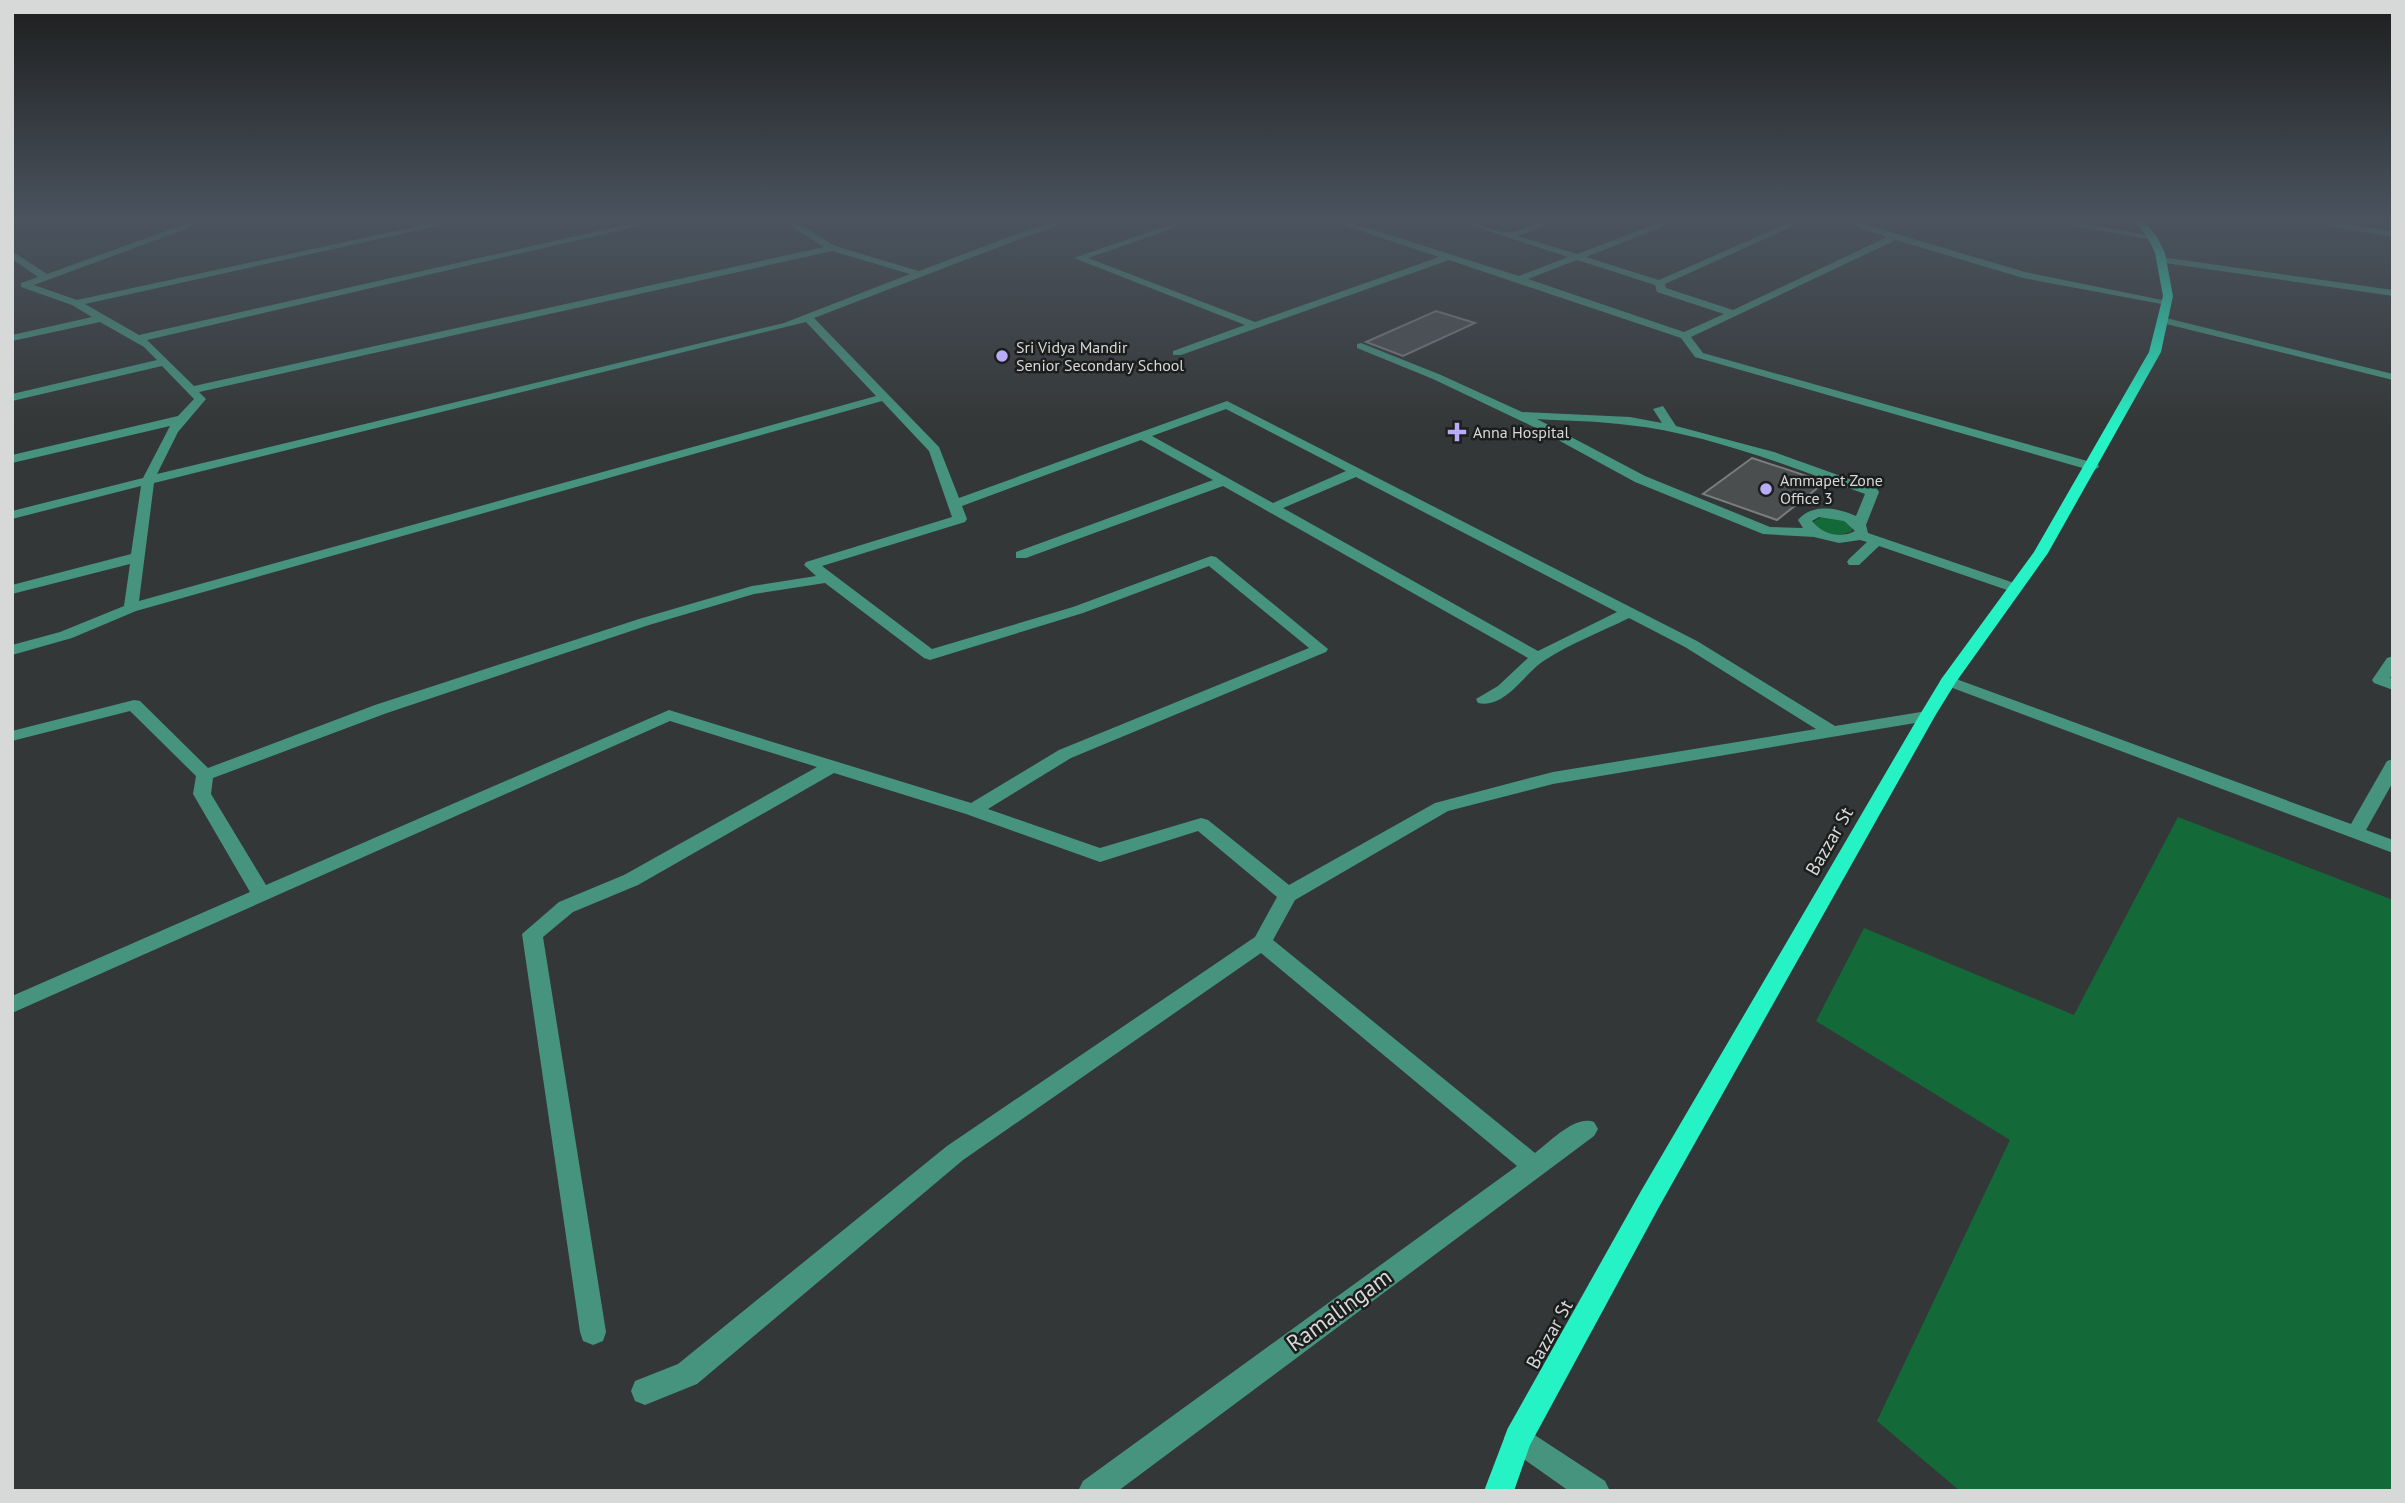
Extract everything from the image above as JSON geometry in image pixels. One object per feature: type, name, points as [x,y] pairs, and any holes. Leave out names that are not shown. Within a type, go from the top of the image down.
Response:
[{"type":"main road","name":"Bazzar St","points":[[1499,1491],[1518,1438],[1650,1199],[1927,716],[1948,681],[2042,553],[2092,467],[2155,352],[2165,311],[2163,289]]},
{"type":"street","points":[[30,289],[76,303],[138,339],[200,399],[172,431],[148,480],[131,608]]},
{"type":"street","points":[[76,303],[140,289]]},
{"type":"street","points":[[138,339],[357,289]]},
{"type":"street","points":[[191,390],[646,289]]},
{"type":"street","points":[[12,515],[787,325],[880,289]]},
{"type":"street","points":[[1161,289],[1254,326]]},
{"type":"street","points":[[1177,353],[1358,289]]},
{"type":"street","points":[[1549,289],[1685,336],[1699,355],[2092,467]]},
{"type":"street","points":[[1661,289],[1733,313]]},
{"type":"street","points":[[1685,336],[1784,289]]},
{"type":"street","points":[[2079,289],[2165,311],[2393,377]]},
{"type":"street","points":[[2366,289],[2393,293]]},
{"type":"street","points":[[807,317],[935,450],[960,519],[811,565],[930,654],[1077,610],[1211,561],[1321,649],[1065,754],[973,810]]},
{"type":"street","points":[[12,338],[102,318]]},
{"type":"street","points":[[1361,346],[1517,414],[1640,479],[1768,531],[1816,533],[1843,539],[1859,530],[1872,492],[1782,459],[1672,429],[1630,421],[1517,414]]},
{"type":"street","points":[[12,398],[164,362]]},
{"type":"street","points":[[12,650],[66,635],[131,608],[884,397]]},
{"type":"street","points":[[954,503],[1227,405],[1691,644],[1833,732]]},
{"type":"street","points":[[1659,409],[1672,429]]},
{"type":"street","points":[[12,460],[183,419]]},
{"type":"street","points":[[1142,435],[1538,657]]},
{"type":"street","points":[[1272,508],[1356,472]]},
{"type":"street","points":[[1021,555],[1224,481]]},
{"type":"street","points":[[1816,533],[1805,520],[1812,514],[1838,514],[1876,541],[2015,588]]},
{"type":"street","points":[[1854,562],[1876,541]]},
{"type":"street","points":[[12,590],[138,557]]},
{"type":"street","points":[[205,775],[381,709],[644,622],[752,590],[828,578]]},
{"type":"street","points":[[1484,699],[1504,689],[1538,657],[1629,612]]},
{"type":"street","points":[[2393,662],[2380,680],[2393,685]]},
{"type":"street","points":[[1948,681],[2393,847]]},
{"type":"street","points":[[12,736],[134,705],[205,775]]},
{"type":"street","points":[[12,1005],[669,715],[973,810],[1100,855],[1201,824],[1288,895]]},
{"type":"street","points":[[645,1391],[687,1374],[955,1153],[1262,942],[1288,895],[1442,807],[1553,778],[1927,716]]},
{"type":"street","points":[[2355,833],[2393,765]]},
{"type":"street","points":[[593,1332],[532,934],[566,907],[631,880],[832,766]]},
{"type":"street","points":[[205,775],[202,794],[262,895]]},
{"type":"street","points":[[1262,942],[1534,1166]]},
{"type":"street","name":"Ramalingam","points":[[1093,1491],[1586,1129]]},
{"type":"street","points":[[1518,1438],[1595,1491]]},
{"type":"green space","points":[[1823,516],[1843,520],[1852,531],[1841,534],[1825,532],[1813,522]]},
{"type":"green space","points":[[2178,817],[2393,900],[2393,1491],[1960,1491],[1877,1421],[2010,1140],[1816,1021],[1864,928],[2074,1015]]},
{"type":"building","points":[[1436,311],[1475,323],[1403,356],[1366,342]]},
{"type":"building","name":"Ammapet Zone Office 3","points":[[1752,458],[1825,482],[1777,520],[1703,494]]},
{"type":"place","name":"Sri Vidya Mandir Senior Secondary School","points":[[1002,356]]},
{"type":"place","name":"Anna Hospital","points":[[1457,432]]},
{"type":"place","name":"Ammapet Zone Office 3","points":[[1766,489]]}]
